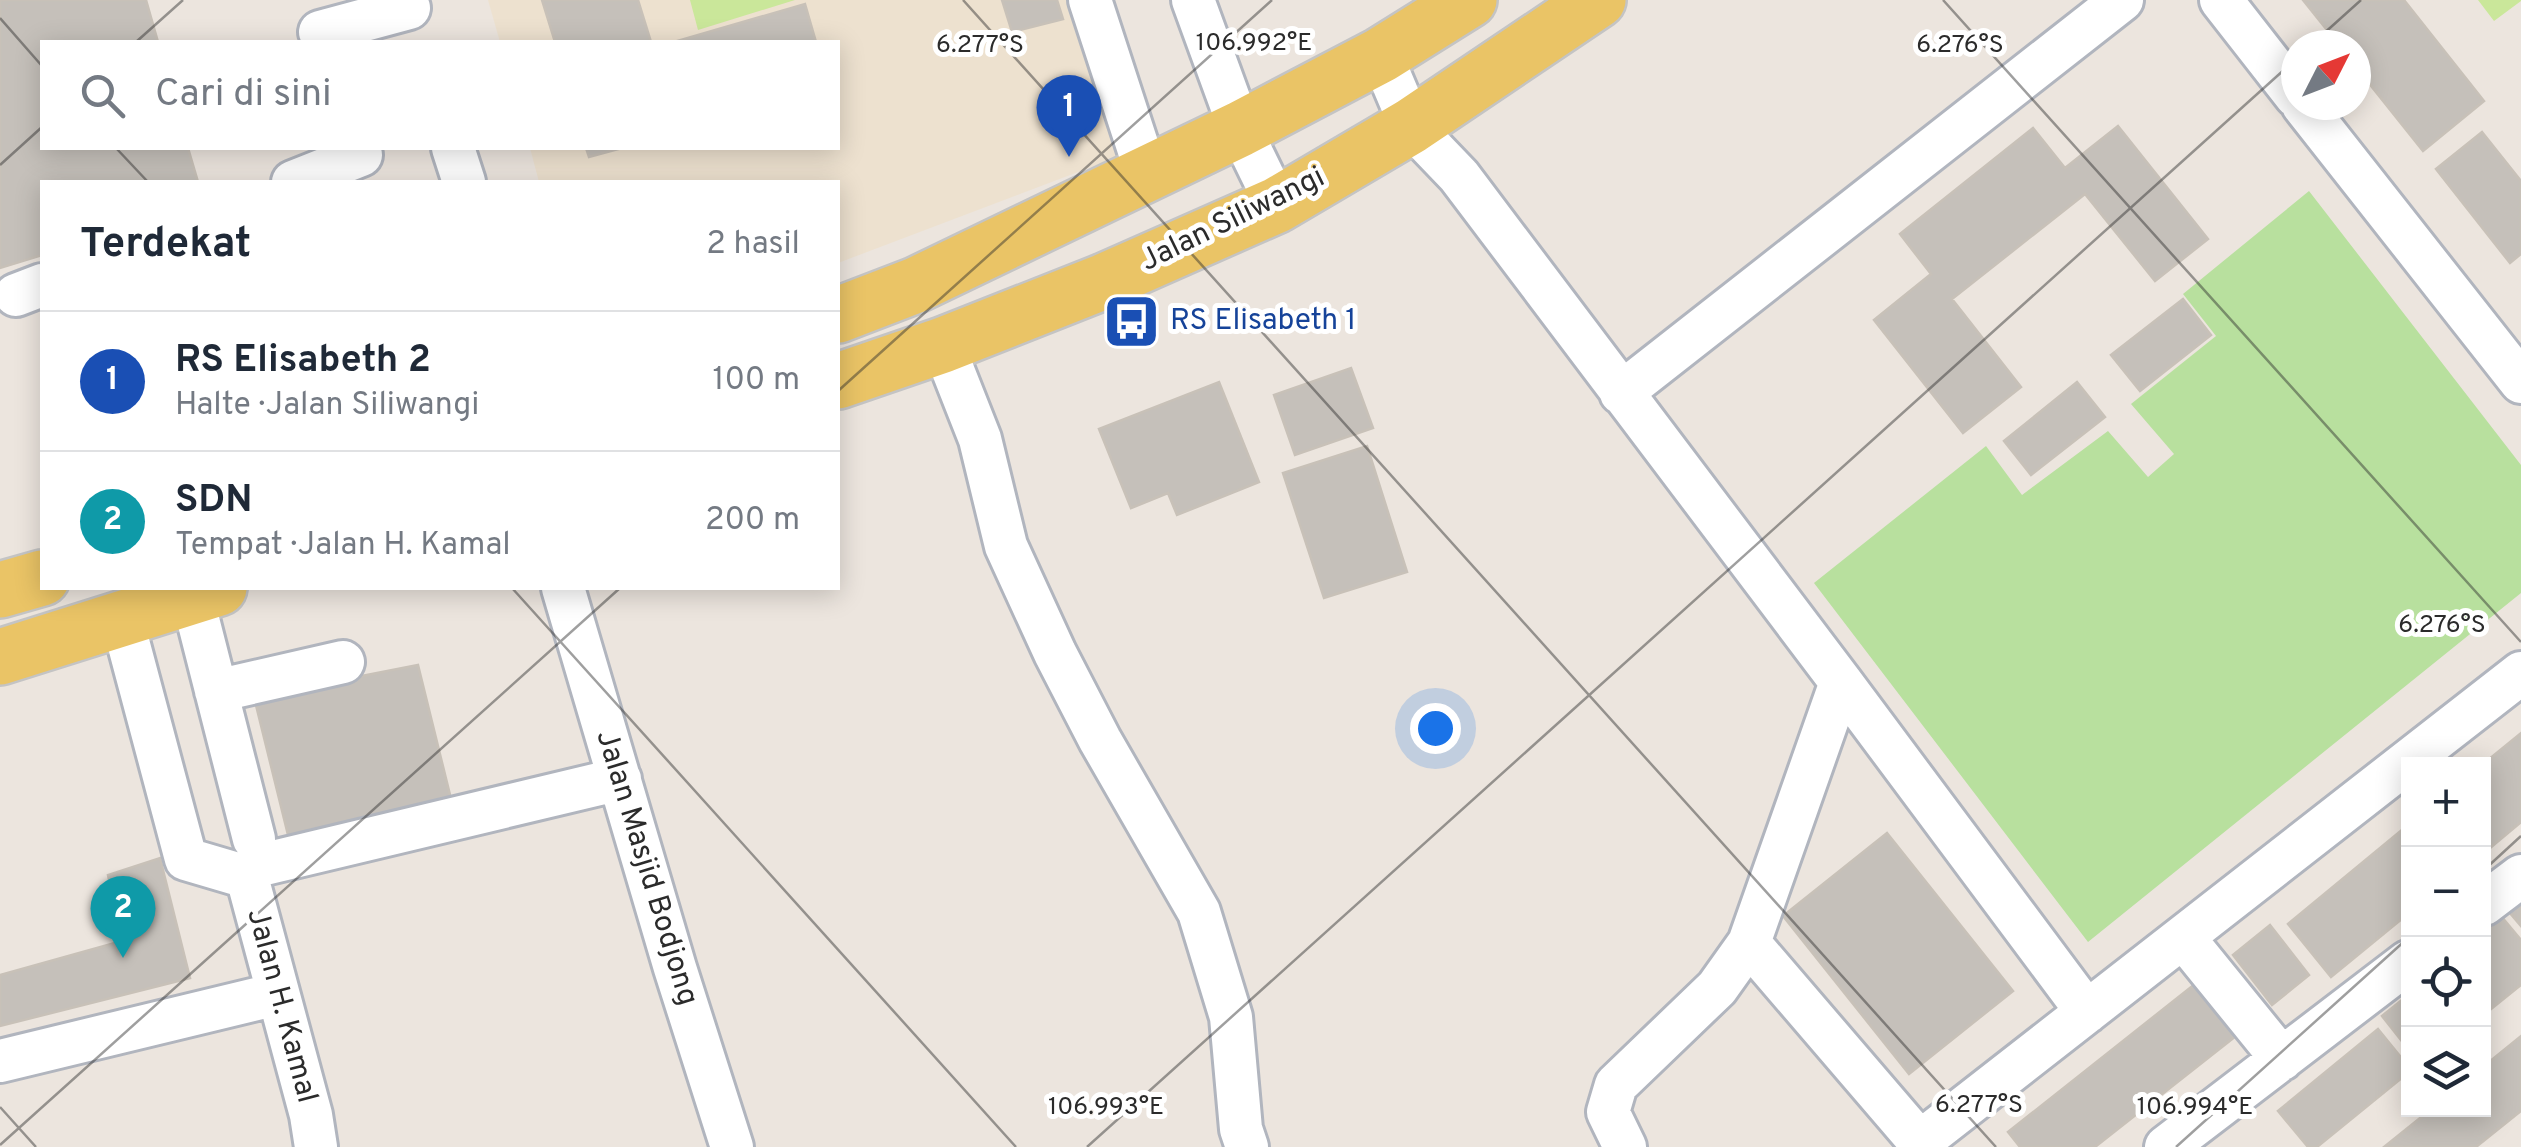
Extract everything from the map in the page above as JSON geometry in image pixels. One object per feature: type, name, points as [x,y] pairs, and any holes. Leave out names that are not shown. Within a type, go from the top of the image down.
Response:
[{"type":"main road","points":[[840,314],[916,285],[1240,130],[1381,55],[1469,0]]},
{"type":"main road","name":"Jalan Siliwangi","points":[[840,380],[1105,281],[1277,205],[1412,126],[1598,0]]},
{"type":"main road","points":[[0,590],[40,579]]},
{"type":"main road","points":[[0,657],[205,592]]},
{"type":"street","points":[[1090,0],[1147,175]]},
{"type":"street","points":[[1192,0],[1240,130],[1277,205]]},
{"type":"street","points":[[1621,392],[2122,0]]},
{"type":"street","points":[[2221,0],[2281,77]]},
{"type":"street","points":[[318,25],[412,17]]},
{"type":"street","points":[[1381,55],[1412,126],[1459,176],[2087,1012]]},
{"type":"street","points":[[2315,120],[2521,382]]},
{"type":"street","points":[[454,150],[463,180]]},
{"type":"street","points":[[300,180],[363,162]]},
{"type":"street","points":[[942,345],[980,439],[1006,546],[1100,740],[1199,912],[1232,1017],[1241,1129],[1247,1147]]},
{"type":"street","name":"Jalan Masjid Bodjong","points":[[564,590],[732,1147]]},
{"type":"street","points":[[205,592],[216,691],[250,858],[256,866],[620,779]]},
{"type":"street","name":"Jalan H. Kamal","points":[[122,619],[186,859],[250,858],[316,1147]]},
{"type":"street","points":[[216,691],[343,662]]},
{"type":"street","points":[[1750,943],[1922,1145],[2521,672]]},
{"type":"street","points":[[1625,1147],[1608,1112],[1616,1085],[1717,988],[1750,943],[1842,682]]},
{"type":"street","points":[[2491,899],[2521,876]]},
{"type":"street","points":[[2183,937],[2282,1059]]},
{"type":"street","points":[[2166,1147],[2401,967]]},
{"type":"street","points":[[0,1061],[278,994]]},
{"type":"shaded area","points":[[488,0],[1105,0],[1152,144],[840,262],[840,180],[538,180],[531,150],[840,150],[840,40],[499,40]]},
{"type":"green space","points":[[690,0],[795,0],[698,30]]},
{"type":"green space","points":[[2478,0],[2521,0],[2521,1],[2494,21]]},
{"type":"green space","points":[[2309,191],[2521,465],[2521,593],[2088,942],[1814,583],[1986,446],[2022,495],[2108,431],[2148,477],[2174,454],[2131,404],[2216,336],[2183,294]]},
{"type":"building","points":[[0,0],[146,0],[157,40],[40,40],[40,150],[189,150],[197,180],[40,180],[40,256],[0,268]]},
{"type":"building","points":[[542,0],[638,0],[650,40],[554,40]]},
{"type":"building","points":[[1002,0],[1057,0],[1063,19],[1012,32]]},
{"type":"building","points":[[2303,0],[2404,0],[2484,101],[2423,151],[2371,86],[2371,30],[2327,30]]},
{"type":"building","points":[[805,4],[815,40],[681,40]]},
{"type":"building","points":[[2118,126],[2208,239],[2155,281],[2085,194],[1952,299],[2021,387],[1963,433],[1874,320],[1931,274],[1900,234],[2033,128],[2065,168]]},
{"type":"building","points":[[2482,132],[2521,181],[2521,254],[2510,263],[2436,169]]},
{"type":"building","points":[[587,150],[615,150],[589,157]]},
{"type":"building","points":[[2183,299],[2211,335],[2140,391],[2111,355]]},
{"type":"building","points":[[1351,368],[1373,428],[1295,455],[1274,395]]},
{"type":"building","points":[[1219,382],[1259,482],[1177,515],[1168,493],[1131,508],[1099,429]]},
{"type":"building","points":[[2077,382],[2105,417],[2031,475],[2004,441]]},
{"type":"building","points":[[1367,446],[1407,572],[1324,598],[1283,473]]},
{"type":"building","points":[[418,665],[453,807],[290,843],[254,697]]},
{"type":"building","points":[[2521,733],[2521,822],[2491,847],[2491,847],[2491,757]]},
{"type":"building","points":[[2401,831],[2401,920],[2331,977],[2288,924]]},
{"type":"building","points":[[1887,833],[2013,991],[1909,1074],[1783,916]]},
{"type":"building","points":[[160,858],[190,978],[0,1026],[0,975],[122,941],[108,875]]},
{"type":"building","points":[[2521,902],[2521,926],[2509,912]]},
{"type":"building","points":[[2501,916],[2521,940],[2521,985],[2491,1009],[2491,937],[2491,924]]},
{"type":"building","points":[[2270,925],[2309,975],[2272,1005],[2233,955]]},
{"type":"building","points":[[2200,980],[2241,1032],[2095,1147],[2020,1147],[2008,1132]]},
{"type":"building","points":[[2401,1001],[2401,1040],[2382,1016]]},
{"type":"building","points":[[2378,1029],[2401,1057],[2401,1079],[2317,1147],[2308,1147],[2278,1111]]},
{"type":"building","points":[[2521,1036],[2521,1111],[2476,1147],[2384,1147],[2421,1117],[2491,1117],[2491,1060]]},
{"type":"place","name":"RS Elisabeth 2","points":[[1069,157]]},
{"type":"place","name":"RS Elisabeth 1","points":[[1131,321]]},
{"type":"place","name":"SDN","points":[[123,958]]}]
